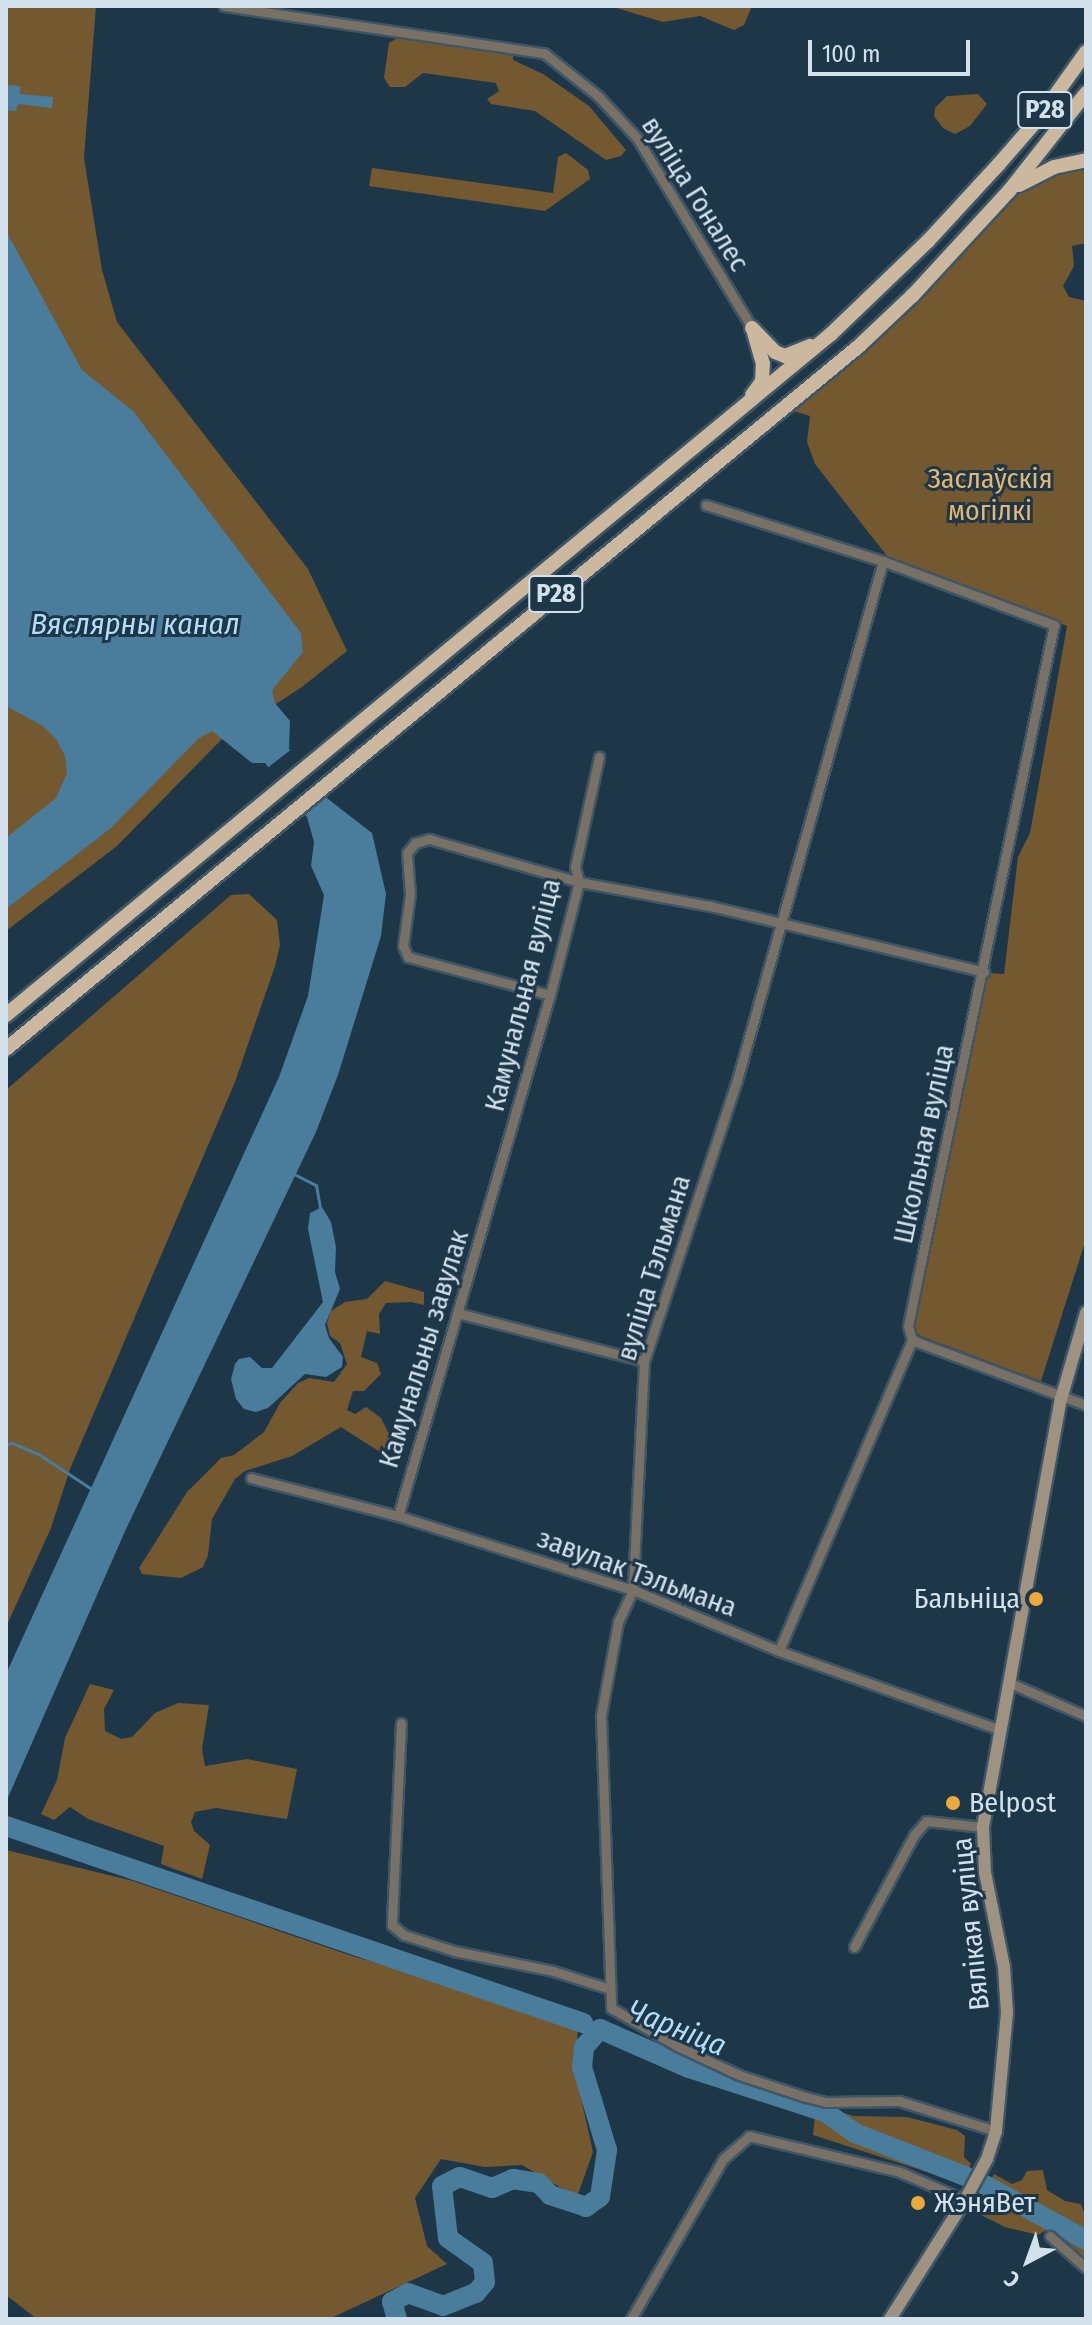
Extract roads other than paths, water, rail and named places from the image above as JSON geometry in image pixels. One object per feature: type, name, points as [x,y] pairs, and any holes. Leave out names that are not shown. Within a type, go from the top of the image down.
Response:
[{"type":"highway","name":"Р28","points":[[6,1015],[831,334],[928,241],[999,164],[1039,118],[1086,52]]},
{"type":"highway","name":"Р28","points":[[6,1049],[859,346],[913,295],[1009,191],[1086,93]]},
{"type":"highway","points":[[1009,191],[1054,167],[1086,160]]},
{"type":"highway","points":[[752,328],[775,352],[785,356],[797,354],[831,334]]},
{"type":"highway","points":[[741,410],[762,381],[763,364],[752,328]]},
{"type":"main road","name":"Вялікая вуліца","points":[[890,2319],[965,2200],[987,2159],[996,2131],[1007,2013],[1004,1967],[985,1873],[983,1827],[1061,1399],[1086,1313]]},
{"type":"street","name":"вуліца Гоналес","points":[[224,6],[544,53],[598,96],[637,138],[752,328]]},
{"type":"street","points":[[706,505],[883,561]]},
{"type":"street","name":"Школьная вуліца","points":[[779,1651],[912,1340],[908,1326],[1054,625],[883,561]]},
{"type":"street","name":"вуліца Тэльмана","points":[[883,561],[737,1080],[644,1361],[633,1590],[618,1622],[601,1716],[611,2008],[691,2053],[739,2075],[806,2097],[826,2102],[899,2101],[996,2131]]},
{"type":"street","name":"Камунальная вуліца","points":[[494,1196],[579,882],[575,867],[599,757]]},
{"type":"street","points":[[550,995],[408,957],[403,946],[410,894],[407,853],[415,843],[429,839],[579,882],[783,922],[984,972]]},
{"type":"street","name":"Камунальны завулак","points":[[398,1516],[494,1196]]},
{"type":"street","points":[[457,1313],[644,1361]]},
{"type":"street","points":[[912,1340],[1061,1399],[1086,1405]]},
{"type":"street","name":"завулак Тэльмана","points":[[251,1478],[398,1516],[633,1590],[779,1651],[1001,1730]]},
{"type":"street","points":[[1010,1683],[1086,1716]]},
{"type":"street","points":[[401,1723],[392,1925],[404,1935],[454,1951],[553,1971],[610,1989]]},
{"type":"street","points":[[854,1947],[914,1835],[926,1821],[983,1827]]},
{"type":"street","points":[[631,2319],[723,2159],[749,2136],[900,2172],[965,2200]]},
{"type":"street","points":[[1050,2236],[1086,2268]]},
{"type":"water","points":[[6,85],[20,86],[20,94],[53,97],[52,108],[18,104],[16,111],[6,110]]},
{"type":"water","name":"Вяслярны канал","points":[[6,231],[82,370],[133,411],[301,633],[303,652],[272,690],[275,703],[290,721],[289,749],[328,799],[372,833],[386,894],[381,936],[338,1075],[316,1132],[126,1529],[6,1802],[6,1674],[279,1077],[308,996],[324,895],[311,866],[314,842],[307,817],[265,763],[252,763],[212,731],[199,738],[111,828],[6,909],[6,838],[56,798],[67,773],[65,756],[56,739],[43,726],[6,706]]},
{"type":"water","points":[[322,1207],[331,1222],[336,1247],[335,1272],[340,1289],[325,1325],[329,1338],[343,1357],[342,1367],[326,1377],[305,1374],[268,1408],[256,1412],[244,1409],[236,1399],[231,1379],[235,1364],[239,1359],[250,1357],[262,1368],[272,1368],[323,1302],[308,1229],[310,1213]]},
{"type":"waterway","points":[[294,1174],[316,1185],[320,1208]]},
{"type":"waterway","points":[[6,1444],[12,1443],[40,1455],[90,1488]]},
{"type":"waterway","points":[[6,1826],[583,2023]]},
{"type":"waterway","name":"Чарніца","points":[[397,2319],[392,2302],[408,2293],[443,2306],[476,2293],[485,2282],[483,2263],[448,2238],[442,2186],[460,2177],[492,2188],[513,2179],[539,2183],[550,2195],[586,2207],[600,2197],[607,2150],[582,2067],[584,2047],[600,2029],[689,2068],[825,2112],[855,2133],[967,2177]]},
{"type":"waterway","name":"Чарніца","points":[[985,2185],[1086,2240]]},
{"type":"place","name":"Бальніца","points":[[1036,1599]]},
{"type":"place","name":"Belpost","points":[[953,1803]]},
{"type":"place","name":"ЖэняВет","points":[[918,2203]]},
{"type":"park label","name":"Заслаўскія могілкі","points":[[990,495]]}]
